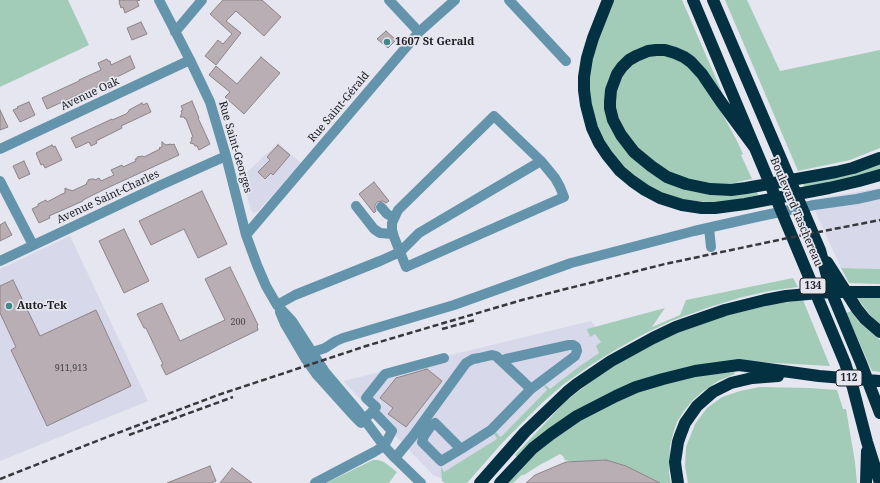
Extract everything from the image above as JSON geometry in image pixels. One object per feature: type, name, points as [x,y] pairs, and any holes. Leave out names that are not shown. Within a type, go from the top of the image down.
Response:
[{"type":"highway","points":[[608,0],[592,38],[586,58],[584,77],[586,105],[592,128],[607,155],[620,171],[645,190],[660,198],[682,205],[715,208],[745,204],[829,188],[880,174]]},
{"type":"highway","name":"Boulevard Taschereau","points":[[693,0],[845,363],[880,482]]},
{"type":"highway","name":"Boulevard Taschereau","points":[[713,0],[820,250],[831,290],[875,398],[880,414]]},
{"type":"highway","points":[[755,148],[702,74],[684,57],[665,50],[648,51],[629,60],[617,74],[611,90],[610,108],[613,120],[621,135],[634,152],[651,166],[667,176],[686,184],[724,190],[746,188],[836,172],[880,158]]},
{"type":"highway","points":[[820,250],[857,309],[865,319],[880,332]]},
{"type":"highway","points":[[480,483],[524,432],[577,384],[606,364],[676,327],[725,310],[786,296],[838,291],[880,292]]},
{"type":"highway","points":[[500,483],[533,448],[568,422],[606,400],[644,385],[695,371],[739,365],[819,376]]},
{"type":"highway","points":[[678,483],[675,462],[676,448],[680,436],[685,423],[693,410],[707,396],[731,383],[752,378],[770,376],[819,376]]},
{"type":"highway","name":"112","points":[[819,376],[880,381]]},
{"type":"highway","points":[[866,483],[867,442]]},
{"type":"street","name":"Rue Saint-Georges","points":[[159,0],[210,102],[226,156],[246,235],[256,265],[277,304],[285,324],[308,354],[322,381],[362,421],[395,458],[421,483]]},
{"type":"street","points":[[175,32],[202,0]]},
{"type":"street","points":[[389,0],[419,32]]},
{"type":"street","name":"Rue Saint-Gérald","points":[[246,235],[419,32],[455,0]]},
{"type":"street","points":[[509,0],[566,61]]},
{"type":"street","name":"Avenue Oak","points":[[0,149],[190,60]]},
{"type":"street","points":[[494,116],[541,161],[555,178],[564,197],[406,267],[393,234],[392,223],[398,210],[494,116]]},
{"type":"street","name":"Avenue Saint-Charles","points":[[0,261],[226,156]]},
{"type":"street","points":[[277,304],[400,252],[419,233],[541,161]]},
{"type":"street","points":[[0,181],[33,246]]},
{"type":"street","points":[[308,354],[325,348],[343,338],[454,304],[563,265],[709,228],[814,205],[843,202],[880,194]]},
{"type":"street","points":[[356,206],[374,229],[380,233],[393,234]]},
{"type":"street","points":[[381,207],[387,214],[394,218]]},
{"type":"street","points":[[709,228],[711,235],[711,247]]},
{"type":"street","points":[[461,449],[495,426],[531,389],[575,356],[577,351],[576,347],[569,345],[506,359],[503,361]]},
{"type":"street","points":[[395,458],[413,436],[466,363],[473,359],[492,355],[496,356],[531,389]]},
{"type":"street","points":[[362,421],[376,407],[366,398],[385,374],[444,358]]},
{"type":"street","points":[[315,483],[384,446],[392,431],[373,411]]},
{"type":"shaded area","points":[[278,143],[301,163],[258,211],[254,213],[251,210],[242,177]]},
{"type":"shaded area","points":[[880,188],[880,269],[841,268],[810,200]]},
{"type":"shaded area","points":[[70,236],[148,401],[0,461],[0,269]]},
{"type":"shaded area","points":[[591,321],[610,347],[548,390],[464,483],[452,483],[433,475],[343,381]]},
{"type":"green space","points":[[0,0],[68,0],[89,45],[0,87]]},
{"type":"green space","points":[[613,0],[682,0],[725,99],[671,46],[612,73],[607,85],[632,157],[646,170],[662,180],[709,195],[727,196],[757,192],[758,195],[718,202],[685,200],[661,193],[640,181],[622,166],[605,143],[595,121],[589,89],[591,57]]},
{"type":"green space","points":[[725,0],[747,0],[780,71],[880,50],[880,148],[850,160],[798,171]]},
{"type":"green space","points":[[662,55],[673,57],[689,67],[709,93],[737,141],[743,154],[741,155],[752,179],[737,183],[713,184],[677,176],[660,166],[638,148],[632,141],[622,126],[616,113],[615,100],[619,80],[632,64],[642,58]]},
{"type":"green space","points":[[880,163],[880,169],[851,178],[804,187],[803,183]]},
{"type":"green space","points":[[841,268],[880,269],[880,284],[849,283]]},
{"type":"green space","points":[[793,278],[798,287],[769,291],[710,307],[671,321],[617,349],[564,384],[542,403],[503,442],[467,483],[445,483],[442,481],[441,466],[444,472],[497,439],[494,433],[496,432],[500,437],[502,436],[547,390],[544,386],[545,385],[550,389],[599,353],[596,346],[601,342],[595,334],[590,337],[587,329],[665,308],[652,327],[680,315],[686,300]]},
{"type":"green space","points":[[856,296],[880,297],[880,324],[870,315]]},
{"type":"green space","points":[[803,300],[830,366],[756,362],[661,374],[517,457],[515,455],[566,401],[593,380],[628,357],[688,328],[724,316],[769,305]]},
{"type":"green space","points":[[851,311],[859,322],[880,340],[880,372],[872,371],[846,313]]},
{"type":"green space","points":[[734,372],[735,374],[718,381],[702,392],[692,401],[677,422],[670,446],[669,473],[671,483],[654,483],[606,460],[573,462],[565,460],[560,454],[522,475],[513,483],[505,483],[541,448],[586,416],[638,392],[661,385],[696,376]]},
{"type":"green space","points":[[760,387],[837,390],[843,409],[846,409],[857,483],[688,483],[685,466],[686,447],[695,424],[707,408],[722,397],[740,391]]},
{"type":"green space","points":[[373,460],[384,462],[397,472],[389,483],[326,483]]},
{"type":"building","points":[[119,0],[140,0],[137,1],[139,6],[125,13],[123,7],[121,8]]},
{"type":"building","points":[[223,0],[262,0],[281,17],[264,36],[236,11],[226,21],[241,33],[216,65],[205,56],[218,40],[223,44],[232,34],[210,14]]},
{"type":"building","points":[[141,22],[147,34],[132,40],[127,28]]},
{"type":"building","name":"1607 St Gerald","points":[[386,31],[396,40],[388,48],[377,39]]},
{"type":"building","points":[[130,56],[135,68],[85,93],[84,92],[47,109],[42,98],[101,70],[98,63],[107,59],[110,61],[111,65]]},
{"type":"building","points":[[261,57],[280,73],[244,114],[225,97],[230,92],[209,75],[216,66],[237,84]]},
{"type":"building","points":[[192,101],[210,144],[199,150],[197,146],[190,143],[192,140],[191,138],[193,137],[186,119],[184,117],[180,117],[182,113],[181,111],[183,110],[181,106]]},
{"type":"building","points":[[29,102],[35,115],[20,122],[13,110]]},
{"type":"building","points":[[142,103],[143,105],[147,103],[151,112],[121,126],[122,128],[96,141],[97,143],[91,146],[89,142],[76,148],[71,138],[126,114],[129,110]]},
{"type":"building","points":[[0,110],[8,127],[0,130]]},
{"type":"building","points":[[162,142],[166,145],[174,144],[179,155],[49,216],[50,218],[39,223],[32,209],[38,206],[38,204],[46,200],[47,202],[65,193],[65,188],[72,191],[87,184],[86,183],[88,180],[95,180],[99,178],[101,181],[114,175],[111,170],[122,165],[123,167],[136,161],[135,159],[137,159],[137,157],[144,157],[160,149],[159,148],[162,147]]},
{"type":"building","points":[[52,145],[53,147],[55,146],[62,160],[45,168],[43,164],[41,165],[36,153]]},
{"type":"building","points":[[278,145],[290,155],[273,175],[271,173],[265,179],[258,172],[270,160],[267,157]]},
{"type":"building","points":[[24,161],[30,174],[19,179],[13,166]]},
{"type":"building","points":[[374,182],[389,201],[386,203],[383,201],[377,202],[375,205],[376,211],[374,213],[359,194]]},
{"type":"building","points":[[202,191],[227,244],[198,258],[184,229],[151,245],[139,221]]},
{"type":"building","points":[[5,222],[12,235],[0,241],[0,225]]},
{"type":"building","points":[[124,229],[149,281],[124,293],[99,241]]},
{"type":"building","points":[[230,267],[258,325],[258,330],[166,375],[161,365],[163,364],[146,328],[144,328],[137,314],[162,303],[180,341],[225,320],[205,279]]},
{"type":"building","points":[[13,280],[40,336],[96,310],[131,386],[47,426],[11,350],[16,347],[0,313],[0,286]]},
{"type":"building","points":[[427,369],[442,381],[406,427],[388,414],[393,408],[380,398],[396,378]]},
{"type":"building","points":[[606,460],[626,466],[660,483],[526,483],[535,475],[566,462]]},
{"type":"building","points":[[210,466],[216,481],[211,483],[167,483]]},
{"type":"building","points":[[232,468],[252,483],[220,483]]},
{"type":"railway","points":[[0,479],[218,395],[366,346],[454,320],[522,300],[665,264],[880,220]]},
{"type":"railway","points":[[442,329],[475,320]]},
{"type":"railway","points":[[129,435],[233,397]]},
{"type":"place","name":"1607 St Gerald","points":[[387,42]]},
{"type":"place","name":"Auto-Tek","points":[[9,306]]}]
